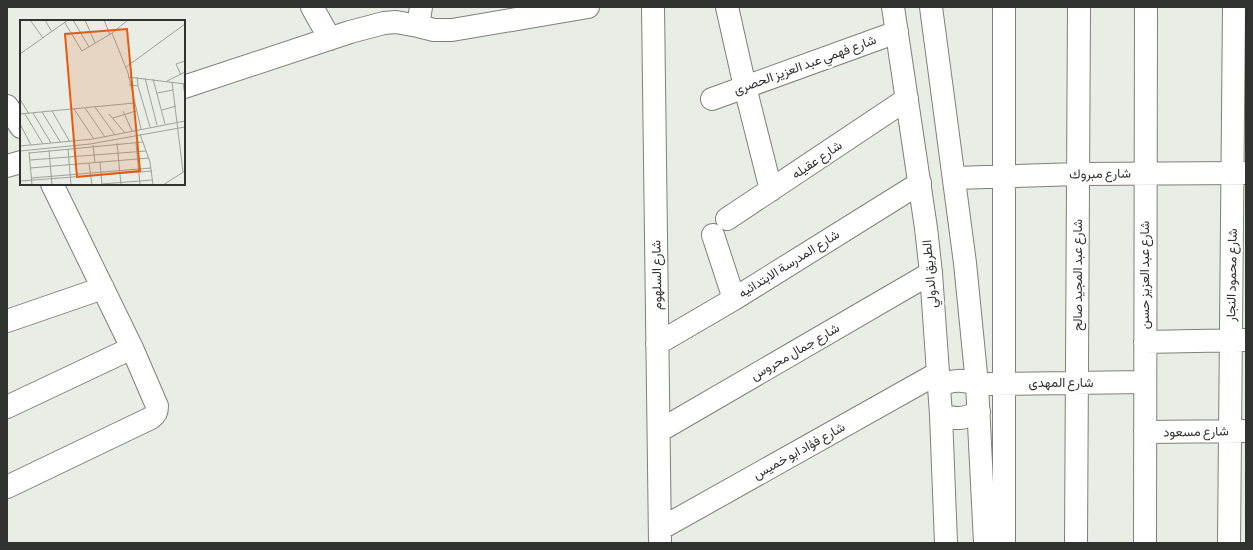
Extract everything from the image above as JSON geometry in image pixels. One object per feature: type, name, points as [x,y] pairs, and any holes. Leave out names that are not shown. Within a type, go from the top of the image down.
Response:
[{"type":"street","points":[[312,7],[330,39]]},
{"type":"street","points":[[185,86],[330,39],[384,23],[396,22],[419,16],[426,29],[443,31],[452,30],[489,16],[588,7]]},
{"type":"street","name":"شارع السلهوم","points":[[653,7],[660,536]]},
{"type":"street","points":[[727,7],[745,87],[771,190]]},
{"type":"street","name":"الطريق الدولي","points":[[893,7],[920,183],[931,273],[941,415],[946,543]]},
{"type":"street","points":[[931,7],[965,263],[977,384],[985,543]]},
{"type":"street","points":[[1004,7],[1004,543]]},
{"type":"street","name":"شارع عبد المجيد صالح","points":[[1076,543],[1079,7]]},
{"type":"street","name":"شارع عبد العزيز حسن","points":[[1145,543],[1146,7]]},
{"type":"street","name":"شارع محمود النجار","points":[[1228,543],[1238,431],[1239,173],[1234,7]]},
{"type":"street","name":"شارع فهمي عبد العزيز الحصرى","points":[[712,99],[897,32]]},
{"type":"street","name":"شارع عقيله","points":[[734,299],[720,227],[771,190],[907,99]]},
{"type":"street","points":[[7,106],[20,126]]},
{"type":"street","points":[[7,166],[20,162]]},
{"type":"street","name":"شارع مبروك","points":[[954,178],[1078,174],[1239,173]]},
{"type":"street","name":"شارع المدرسة الابتدائيه","points":[[658,344],[734,299],[920,183]]},
{"type":"street","points":[[7,486],[151,418],[157,411],[157,406],[132,348],[52,185]]},
{"type":"street","name":"شارع جمال محروس","points":[[659,431],[931,273]]},
{"type":"street","points":[[7,321],[103,288]]},
{"type":"street","points":[[1145,342],[1239,340]]},
{"type":"street","points":[[7,407],[132,348]]},
{"type":"street","name":"شارع فؤاد ابو خميس","points":[[660,536],[939,380],[948,382],[957,380],[977,384]]},
{"type":"street","name":"شارع المهدى","points":[[977,384],[1145,382]]},
{"type":"street","points":[[941,415],[960,419],[979,412]]},
{"type":"street","name":"شارع مسعود","points":[[1145,432],[1238,431]]}]
